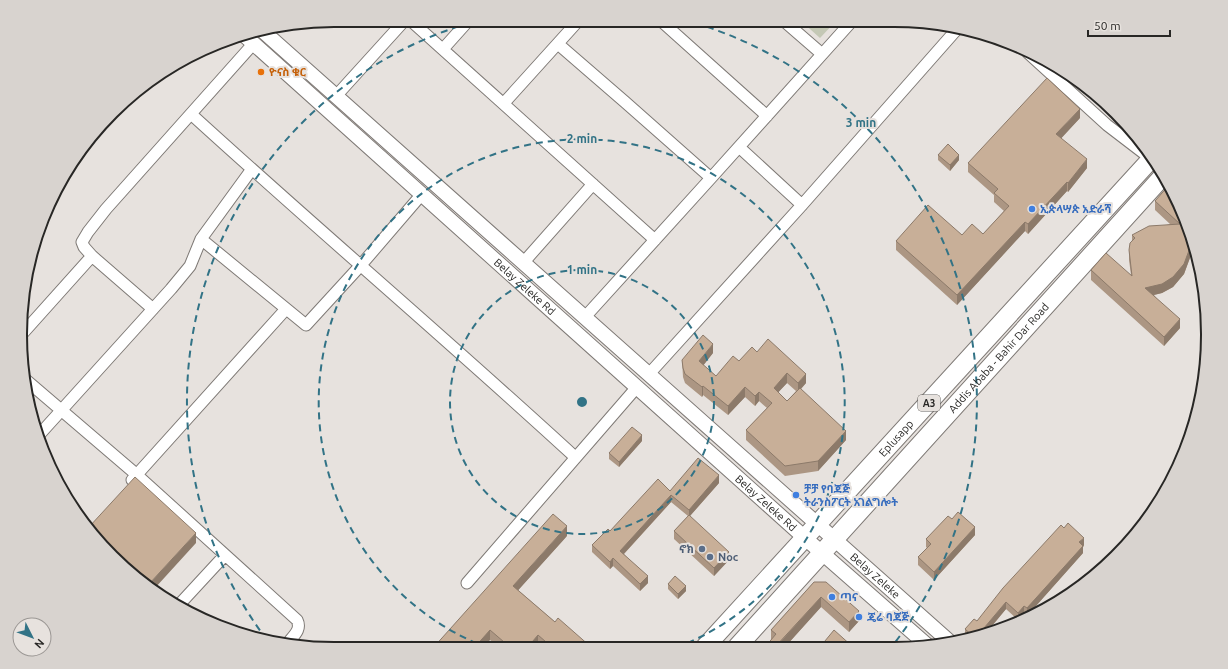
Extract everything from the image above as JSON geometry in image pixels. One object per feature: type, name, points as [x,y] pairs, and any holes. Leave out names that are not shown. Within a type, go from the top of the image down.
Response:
[{"type":"highway","name":"Eplusapp","points":[[710,642],[1148,163]]},
{"type":"highway","name":"Addis Ababa - Bahir Dar Road","points":[[742,642],[1160,181]]},
{"type":"street","points":[[325,108],[399,27]]},
{"type":"street","points":[[418,27],[655,240]]},
{"type":"street","points":[[443,49],[463,27]]},
{"type":"street","points":[[504,103],[573,27]]},
{"type":"street","points":[[668,27],[767,116]]},
{"type":"street","points":[[792,27],[822,54]]},
{"type":"street","points":[[585,317],[847,27]]},
{"type":"street","points":[[467,582],[648,374],[802,206],[954,33]]},
{"type":"street","name":"Belay Zeleke Rd","points":[[267,35],[818,524]]},
{"type":"street","points":[[153,309],[92,256],[84,247],[82,242],[88,232],[192,114],[249,39]]},
{"type":"street","name":"Belay Zeleke Rd","points":[[249,39],[805,538]]},
{"type":"street","points":[[558,44],[711,178]]},
{"type":"street","points":[[1041,65],[1107,125],[1138,148]]},
{"type":"street","points":[[192,114],[575,457]]},
{"type":"street","points":[[739,147],[802,206]]},
{"type":"street","points":[[42,431],[190,266],[201,239],[252,169]]},
{"type":"street","points":[[512,275],[593,184]]},
{"type":"street","points":[[201,239],[306,325],[361,265],[422,194]]},
{"type":"street","points":[[27,328],[92,256]]},
{"type":"street","points":[[126,486],[286,309]]},
{"type":"street","points":[[32,385],[137,475],[297,620],[300,625],[299,631],[292,639]]},
{"type":"street","name":"Belay Zeleke","points":[[818,524],[946,637]]},
{"type":"street","name":"Belay Zeleke","points":[[805,538],[921,640]]},
{"type":"street","points":[[182,602],[225,555]]},
{"type":"green space","points":[[808,27],[830,27],[820,38]]},
{"type":"building","points":[[1047,78],[1080,109],[1056,134],[1087,159],[1068,183],[1067,182],[1028,224],[1025,222],[957,295],[896,241],[928,205],[962,235],[972,224],[983,234],[1009,206],[994,193],[998,189],[968,163]]},
{"type":"building","points":[[948,144],[959,155],[950,165],[938,155]]},
{"type":"building","points":[[1165,190],[1178,217],[1189,250],[1184,264],[1173,277],[1162,284],[1145,288],[1180,319],[1164,337],[1091,270],[1106,253],[1132,276],[1129,250],[1130,243],[1135,238],[1132,235],[1149,226],[1180,224],[1155,201]]},
{"type":"building","points":[[703,335],[713,344],[699,361],[716,376],[733,356],[739,361],[752,347],[757,352],[768,339],[806,374],[798,383],[787,373],[774,388],[787,401],[800,388],[846,431],[818,461],[785,466],[746,430],[772,403],[759,392],[755,396],[745,387],[728,406],[685,374],[682,360]]},
{"type":"building","points":[[632,427],[642,435],[619,462],[609,453]]},
{"type":"building","points":[[698,458],[719,475],[689,510],[671,495],[620,551],[648,576],[640,584],[613,558],[610,562],[592,545],[608,529],[610,531],[658,479],[670,491]]},
{"type":"building","points":[[135,477],[196,533],[152,581],[117,552],[92,524]]},
{"type":"building","points":[[958,512],[975,527],[934,572],[918,557],[931,544],[926,539],[948,516],[952,519]]},
{"type":"building","points":[[553,514],[567,526],[513,586],[555,622],[558,618],[585,642],[546,642],[538,635],[532,642],[504,642],[490,630],[479,642],[438,642]]},
{"type":"building","points":[[689,515],[729,552],[714,568],[674,531]]},
{"type":"building","points":[[1068,523],[1084,538],[1079,542],[1083,546],[1027,608],[1024,606],[1018,613],[1006,602],[984,628],[969,633],[965,629],[974,619],[977,621],[1003,588],[1061,525],[1064,528]]},
{"type":"building","points":[[675,576],[686,586],[678,594],[668,584]]},
{"type":"building","points":[[814,582],[826,582],[859,611],[849,622],[821,597],[780,642],[769,642],[776,634],[771,630]]},
{"type":"building","points":[[834,630],[847,642],[824,642]]},
{"type":"place","name":"ዮናስ ቁር","points":[[261,72]]},
{"type":"place","name":"ኢጵላሣጵ አድራሻ","points":[[1032,209]]},
{"type":"place","name":"ቻቻ የባጃጅ ትራንስፖርት አገልግሎት","points":[[796,495]]},
{"type":"place","name":"ኖክ","points":[[702,549]]},
{"type":"place","name":"Noc","points":[[710,557]]},
{"type":"place","name":"ጣና","points":[[832,597]]},
{"type":"place","name":"ጄሬ ባጃጅ","points":[[859,617]]}]
